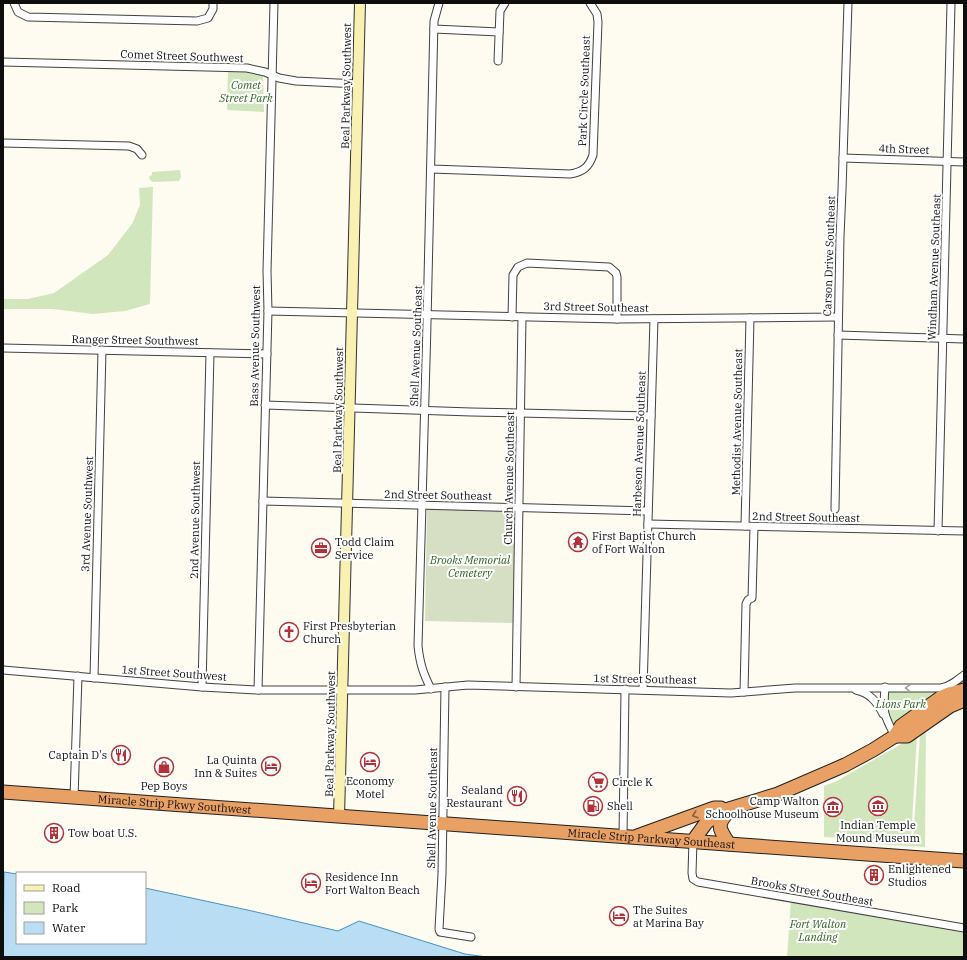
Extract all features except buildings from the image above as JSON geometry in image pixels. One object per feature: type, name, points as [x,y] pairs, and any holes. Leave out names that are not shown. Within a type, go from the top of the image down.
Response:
[{"type":"highway","points":[[693,841],[709,820],[719,812],[778,794],[866,754],[895,736],[901,726],[928,706],[949,694],[964,690]]},
{"type":"highway","points":[[895,736],[907,736],[962,702]]},
{"type":"highway","name":"Miracle Strip Pkwy Southwest","points":[[5,792],[340,817]]},
{"type":"highway","points":[[628,837],[714,808],[732,808]]},
{"type":"highway","points":[[730,844],[722,834],[720,824],[722,819],[732,808]]},
{"type":"highway","name":"Miracle Strip Parkway Southeast","points":[[340,817],[964,861]]},
{"type":"main road","name":"Beal Parkway Southwest","points":[[340,817],[360,3]]},
{"type":"street","points":[[14,3],[18,12],[28,17],[197,21],[208,18],[213,9],[213,3]]},
{"type":"street","name":"Bass Avenue Southwest","points":[[258,690],[274,3]]},
{"type":"street","name":"Shell Avenue Southeast","points":[[431,688],[420,665],[418,646],[428,315],[434,21],[439,3]]},
{"type":"street","points":[[498,60],[500,11],[505,3]]},
{"type":"street","name":"Park Circle Southeast","points":[[431,169],[570,174],[579,173],[587,167],[591,162],[593,155],[598,22],[597,14],[590,3]]},
{"type":"street","name":"Carson Drive Southeast","points":[[835,509],[840,236],[848,3]]},
{"type":"street","name":"Windham Avenue Southeast","points":[[938,531],[951,3]]},
{"type":"street","points":[[434,29],[499,32]]},
{"type":"street","name":"Comet Street Southwest","points":[[3,62],[247,68],[265,72],[279,78],[296,81],[358,84]]},
{"type":"street","points":[[3,143],[129,146],[137,149],[142,155]]},
{"type":"street","name":"4th Street","points":[[843,158],[964,162]]},
{"type":"street","points":[[512,317],[513,275],[518,266],[527,263],[609,267],[616,273],[617,277],[617,319]]},
{"type":"street","name":"3rd Street Southeast","points":[[268,311],[617,319],[838,316]]},
{"type":"street","name":"Church Avenue Southeast","points":[[516,687],[522,317]]},
{"type":"street","name":"Methodist Avenue Southeast","points":[[745,526],[750,318]]},
{"type":"street","name":"Harbeson Avenue Southeast","points":[[643,690],[654,319]]},
{"type":"street","points":[[838,335],[964,339]]},
{"type":"street","name":"Ranger Street Southwest","points":[[3,348],[267,354]]},
{"type":"street","name":"3rd Avenue Southwest","points":[[94,678],[102,350]]},
{"type":"street","name":"2nd Avenue Southwest","points":[[202,687],[210,353]]},
{"type":"street","points":[[265,405],[424,411],[651,416]]},
{"type":"street","name":"2nd Street Southeast","points":[[263,501],[648,511]]},
{"type":"street","name":"2nd Street Southeast","points":[[648,524],[964,531]]},
{"type":"street","points":[[744,692],[746,604],[748,600],[752,598],[754,526]]},
{"type":"street","name":"1st Street Southwest","points":[[3,670],[202,687],[258,690],[343,690]]},
{"type":"street","name":"1st Street Southeast","points":[[343,690],[408,690],[468,686],[744,692],[795,688],[941,688],[947,687],[964,675]]},
{"type":"street","points":[[74,798],[78,676]]},
{"type":"street","name":"Shell Avenue Southeast","points":[[445,687],[442,874],[439,929],[440,932],[471,937]]},
{"type":"street","points":[[885,718],[884,707],[886,687]]},
{"type":"street","points":[[852,689],[866,693],[872,698],[895,736]]},
{"type":"street","points":[[626,690],[628,837]]},
{"type":"street","name":"Brooks Street Southeast","points":[[693,841],[692,873],[693,879],[698,882],[908,920],[964,928]]},
{"type":"green space","name":"Comet Street Park","points":[[228,70],[248,71],[263,75],[264,112],[227,110]]},
{"type":"green space","points":[[180,170],[181,177],[179,181],[153,182],[149,177],[152,175],[152,172]]},
{"type":"green space","points":[[153,187],[150,304],[125,311],[93,314],[53,309],[3,309],[3,299],[28,299],[54,293],[108,255],[132,224],[140,205],[139,188]]},
{"type":"green space","name":"Brooks Memorial Cemetery","points":[[427,509],[515,511],[513,623],[425,621]]},
{"type":"green space","name":"Lions Park","points":[[947,689],[898,724],[893,722],[888,715],[887,700],[889,690]]},
{"type":"green space","points":[[926,727],[925,847],[838,842],[910,844],[913,841],[920,736],[917,733]]},
{"type":"green space","points":[[917,735],[911,841],[824,837],[824,786],[837,781]]},
{"type":"green space","name":"Fort Walton Landing","points":[[791,899],[964,928],[964,957],[787,957]]},
{"type":"water","points":[[4,872],[16,874],[16,944],[146,944],[146,888],[338,931],[359,921],[465,954],[487,957],[3,957]]},
{"type":"place","name":"First Baptist Church of Fort Walton","points":[[578,542]]},
{"type":"place","name":"Todd Claim Service","points":[[321,548]]},
{"type":"place","name":"First Presbyterian Church","points":[[289,632]]},
{"type":"place","name":"Captain D's","points":[[121,755]]},
{"type":"place","name":"Economy Motel","points":[[370,762]]},
{"type":"place","name":"La Quinta Inn & Suites","points":[[271,766]]},
{"type":"place","name":"Pep Boys","points":[[164,767]]},
{"type":"place","name":"Circle K","points":[[598,782]]},
{"type":"place","name":"Sealand Restaurant","points":[[517,796]]},
{"type":"place","name":"Shell","points":[[593,806]]},
{"type":"place","name":"Indian Temple Mound Museum","points":[[878,806]]},
{"type":"place","name":"Camp Walton Schoolhouse Museum","points":[[833,807]]},
{"type":"place","name":"Tow boat U.S.","points":[[54,833]]},
{"type":"place","name":"Enlightened Studios","points":[[874,875]]},
{"type":"place","name":"Residence Inn Fort Walton Beach","points":[[311,883]]},
{"type":"place","name":"The Suites at Marina Bay","points":[[619,916]]}]
